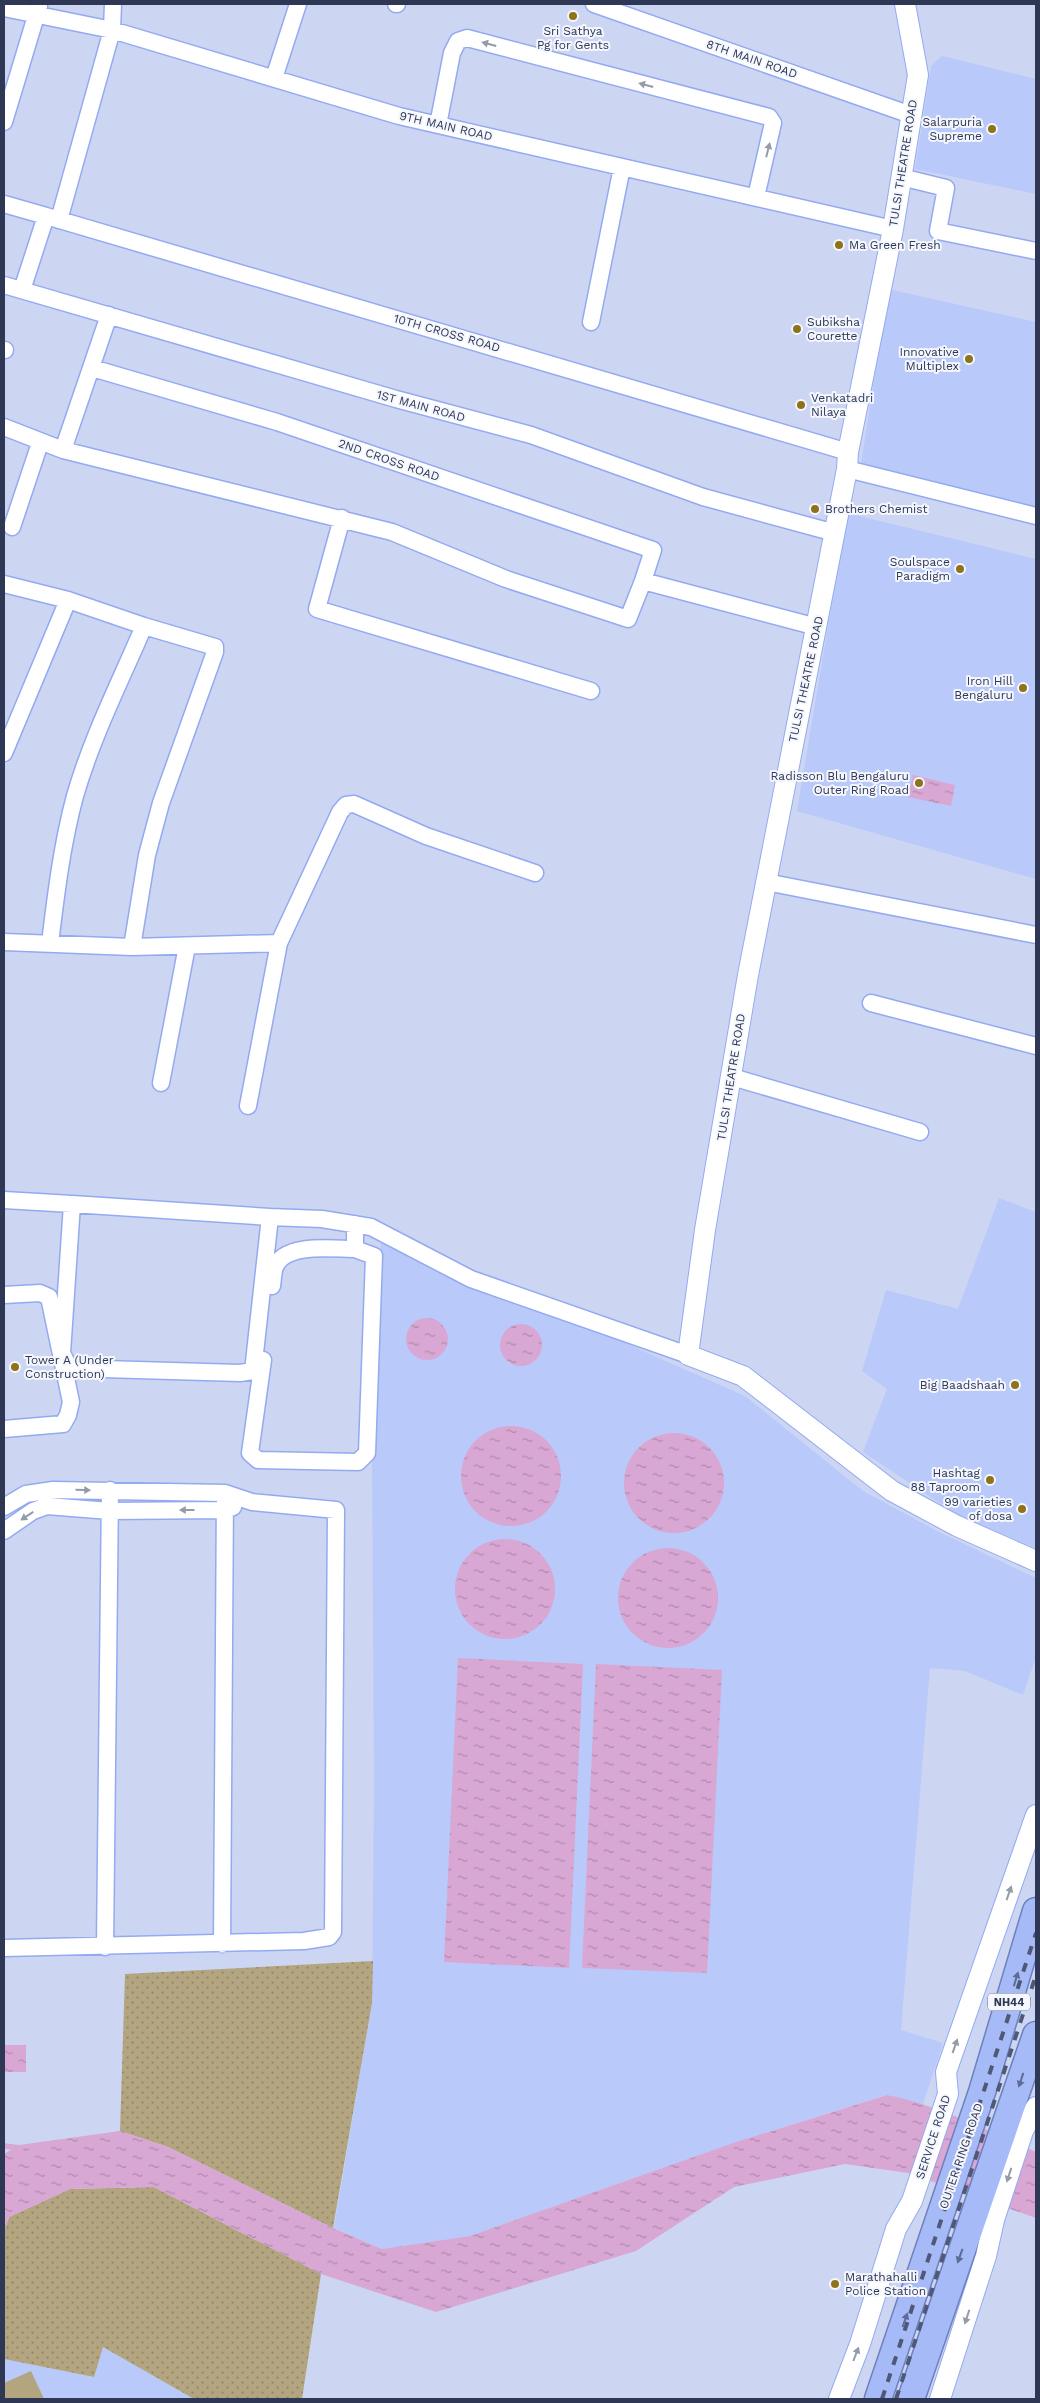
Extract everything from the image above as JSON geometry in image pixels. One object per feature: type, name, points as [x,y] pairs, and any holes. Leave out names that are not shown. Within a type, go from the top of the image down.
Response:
[{"type":"highway","name":"OUTER RING ROAD","points":[[878,2399],[982,2092],[1036,1911]]},
{"type":"highway","points":[[911,2399],[985,2215],[1015,2128],[1036,2035]]},
{"type":"street","points":[[22,290],[52,218],[112,30],[113,4]]},
{"type":"street","points":[[274,78],[298,4]]},
{"type":"street","name":"8TH MAIN ROAD","points":[[594,4],[910,115]]},
{"type":"street","name":"TULSI THEATRE ROAD","points":[[688,1355],[705,1230],[748,975],[893,229],[918,75],[906,4]]},
{"type":"street","name":"9TH MAIN ROAD","points":[[4,8],[38,9],[399,116],[893,229]]},
{"type":"street","points":[[4,122],[38,9]]},
{"type":"street","points":[[438,125],[452,53],[458,41],[467,38],[768,117],[773,123],[772,134],[756,198]]},
{"type":"street","points":[[592,322],[622,167]]},
{"type":"street","points":[[901,177],[946,188],[938,231],[1036,251]]},
{"type":"street","name":"10TH CROSS ROAD","points":[[4,204],[1036,516]]},
{"type":"street","name":"1ST MAIN ROAD","points":[[4,285],[386,396],[531,435],[703,497],[835,533]]},
{"type":"street","points":[[63,450],[109,315]]},
{"type":"street","name":"2ND CROSS ROAD","points":[[92,368],[276,422],[652,550],[644,582]]},
{"type":"street","points":[[4,427],[40,443],[63,450],[392,532],[506,579],[628,619],[644,582],[817,627]]},
{"type":"street","points":[[12,527],[40,443]]},
{"type":"street","points":[[342,518],[317,609],[591,691]]},
{"type":"street","points":[[4,584],[68,600],[144,626],[215,647],[216,652],[161,802],[147,855],[132,947]]},
{"type":"street","points":[[4,753],[68,600]]},
{"type":"street","points":[[50,943],[57,882],[75,797],[92,746],[144,626]]},
{"type":"street","points":[[248,1106],[280,942],[340,812],[346,806],[354,804],[426,836],[535,873]]},
{"type":"street","points":[[766,882],[1036,935]]},
{"type":"street","points":[[4,942],[132,947],[280,942]]},
{"type":"street","points":[[160,1083],[187,946]]},
{"type":"street","points":[[871,1003],[1036,1046]]},
{"type":"street","points":[[732,1076],[920,1132]]},
{"type":"street","points":[[4,1200],[270,1218],[322,1219],[372,1227],[470,1279],[743,1376],[892,1491],[957,1526],[1036,1561]]},
{"type":"street","points":[[72,1204],[62,1353],[68,1368],[240,1373],[254,1371],[270,1218]]},
{"type":"street","points":[[355,1224],[355,1249]]},
{"type":"street","points":[[297,1249],[355,1249],[374,1256],[367,1453],[358,1462],[258,1460],[250,1453],[275,1267],[282,1257],[297,1249]]},
{"type":"street","points":[[4,1294],[40,1293],[49,1297],[70,1402],[68,1415],[63,1424],[4,1428]]},
{"type":"street","points":[[105,1947],[110,1490]]},
{"type":"street","points":[[4,1507],[26,1494],[38,1491],[110,1490],[225,1493],[252,1502],[336,1510],[333,1932],[329,1937],[304,1941],[4,1948]]},
{"type":"street","points":[[222,1944],[225,1493]]},
{"type":"street","points":[[4,1531],[47,1506],[110,1511],[224,1510],[252,1502]]},
{"type":"street","name":"SERVICE ROAD","points":[[839,2399],[860,2344],[896,2229],[912,2201],[948,2094],[946,2072],[1036,1815]]},
{"type":"street","points":[[1015,2128],[1036,2107]]},
{"type":"street","points":[[940,2399],[986,2256],[985,2215]]},
{"type":"shaded area","name":"Salarpuria Supreme","points":[[942,56],[1036,79],[1036,194],[915,169],[931,66]]},
{"type":"shaded area","points":[[888,289],[1036,322],[1036,509],[861,464]]},
{"type":"shaded area","points":[[847,513],[1036,559],[1036,879],[797,811]]},
{"type":"shaded area","points":[[999,1198],[1036,1212],[1036,1548],[958,1515],[863,1452],[887,1389],[862,1371],[886,1290],[958,1309]]},
{"type":"shaded area","points":[[381,1235],[745,1396],[863,1491],[937,1531],[1036,1578],[1036,1657],[1023,1695],[965,1671],[930,1668],[901,2030],[943,2043],[923,2104],[886,2095],[736,2142],[470,2236],[382,2249],[334,2228],[372,2003],[374,1785],[372,1461]]},
{"type":"shaded area","points":[[373,1961],[372,2003],[333,2228],[168,2147],[120,2131],[125,1974]]},
{"type":"shaded area","points":[[154,2187],[321,2274],[302,2399],[194,2399],[103,2347],[94,2377],[4,2359],[4,2232],[9,2217],[70,2189]]},
{"type":"shaded area","points":[[103,2347],[194,2399],[4,2399],[4,2359],[93,2377]]},
{"type":"shaded area","points":[[31,2371],[44,2399],[4,2399],[4,2383]]},
{"type":"water","points":[[913,775],[955,785],[951,806],[908,797]]},
{"type":"water","points":[[431,1318],[439,1321],[445,1327],[448,1339],[445,1351],[439,1357],[423,1360],[415,1357],[409,1351],[406,1335],[409,1327],[415,1321]]},
{"type":"water","points":[[525,1324],[533,1327],[539,1333],[542,1345],[539,1357],[533,1363],[517,1366],[509,1363],[503,1357],[500,1341],[503,1333],[509,1327]]},
{"type":"water","points":[[511,1426],[521,1427],[539,1434],[553,1448],[560,1466],[560,1486],[553,1504],[539,1518],[521,1525],[511,1526],[501,1525],[483,1518],[469,1504],[462,1486],[461,1476],[462,1466],[469,1448],[483,1434],[501,1427]]},
{"type":"water","points":[[674,1433],[684,1434],[702,1441],[716,1455],[723,1473],[723,1493],[716,1511],[702,1525],[684,1532],[674,1533],[664,1532],[646,1525],[632,1511],[625,1493],[624,1483],[625,1473],[632,1455],[646,1441],[664,1434]]},
{"type":"water","points":[[505,1539],[515,1540],[533,1547],[547,1561],[554,1579],[554,1599],[547,1617],[533,1631],[515,1638],[505,1639],[495,1638],[477,1631],[463,1617],[456,1599],[455,1589],[456,1579],[463,1561],[477,1547],[495,1540]]},
{"type":"water","points":[[668,1548],[678,1549],[696,1556],[710,1570],[717,1588],[717,1608],[710,1626],[696,1640],[678,1647],[668,1648],[658,1647],[640,1640],[626,1626],[619,1608],[618,1598],[619,1588],[626,1570],[640,1556],[658,1549]]},
{"type":"water","points":[[458,1658],[583,1664],[569,1968],[444,1962]]},
{"type":"water","points":[[596,1664],[722,1670],[707,1973],[582,1968]]},
{"type":"water","points":[[4,2045],[26,2045],[26,2072],[4,2072]]},
{"type":"water","points":[[887,2095],[906,2099],[944,2112],[1036,2152],[1036,2218],[908,2173],[845,2164],[734,2187],[636,2251],[436,2312],[321,2274],[154,2187],[70,2189],[9,2217],[4,2232],[4,2154],[19,2145],[120,2131],[168,2147],[333,2228],[382,2249],[470,2236],[736,2142]]},
{"type":"waterway","points":[[4,2146],[21,2148]]},
{"type":"railway","points":[[882,2399],[1036,1933]]},
{"type":"railway","points":[[896,2399],[1036,1975]]},
{"type":"place","name":"Sri Sathya Pg for Gents","points":[[573,16]]},
{"type":"place","name":"Salarpuria Supreme","points":[[992,129]]},
{"type":"place","name":"Ma Green Fresh","points":[[839,245]]},
{"type":"place","name":"Subiksha Courette","points":[[797,329]]},
{"type":"place","name":"Innovative Multiplex","points":[[969,359]]},
{"type":"place","name":"Venkatadri Nilaya","points":[[801,405]]},
{"type":"place","name":"Brothers Chemist","points":[[815,509]]},
{"type":"place","name":"Soulspace Paradigm","points":[[960,569]]},
{"type":"place","name":"Iron Hill Bengaluru","points":[[1023,688]]},
{"type":"place","name":"Radisson Blu Bengaluru Outer Ring Road","points":[[919,783]]},
{"type":"place","name":"Tower A (Under Construction)","points":[[15,1367]]},
{"type":"place","name":"Big Baadshaah","points":[[1015,1385]]},
{"type":"place","name":"Hashtag 88 Taproom","points":[[990,1480]]},
{"type":"place","name":"99 varieties of dosa","points":[[1022,1509]]},
{"type":"place","name":"Marathahalli Police Station","points":[[835,2284]]}]
